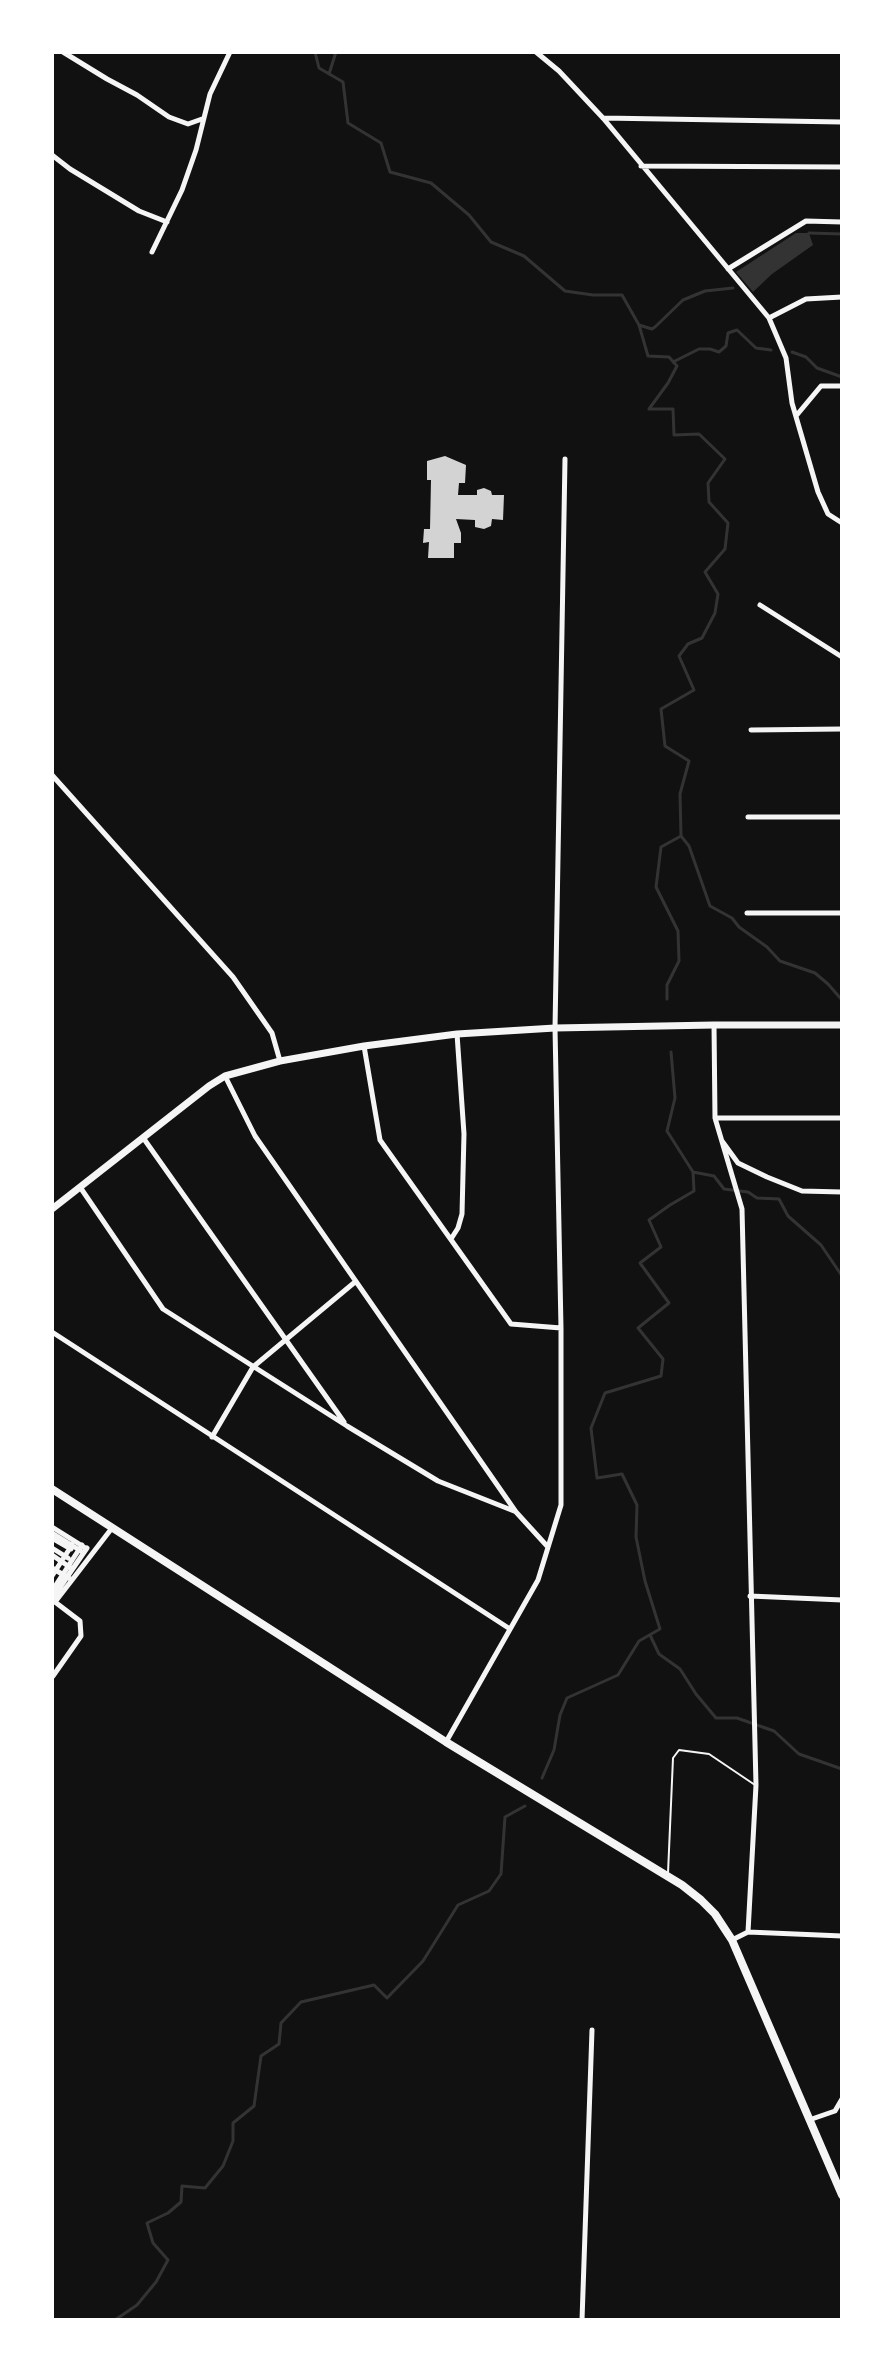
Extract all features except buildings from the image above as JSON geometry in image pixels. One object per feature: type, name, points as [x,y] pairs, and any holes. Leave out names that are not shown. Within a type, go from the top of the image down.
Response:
[{"type":"main road","points":[[52,1489],[446,1742],[668,1876],[701,1900],[715,1914],[732,1940],[841,2195]]},
{"type":"street","points":[[63,52],[107,80],[137,94],[169,117],[188,124],[202,119]]},
{"type":"street","points":[[152,252],[182,190],[196,150],[210,94],[231,52]]},
{"type":"street","points":[[536,52],[559,71],[603,118],[769,318],[786,358],[796,416],[818,492],[828,514],[842,523]]},
{"type":"street","points":[[603,118],[842,122]]},
{"type":"street","points":[[52,155],[70,169],[139,211],[167,222]]},
{"type":"street","points":[[641,166],[842,167]]},
{"type":"street","points":[[728,269],[806,221],[842,222]]},
{"type":"street","points":[[769,318],[806,299],[842,297]]},
{"type":"street","points":[[796,416],[821,386],[842,386]]},
{"type":"street","points":[[446,1742],[538,1580],[561,1505],[561,1328],[555,1028],[565,459]]},
{"type":"street","points":[[760,605],[842,657]]},
{"type":"street","points":[[751,730],[842,729]]},
{"type":"street","points":[[52,775],[233,977],[272,1034],[280,1061]]},
{"type":"street","points":[[748,817],[842,817]]},
{"type":"street","points":[[747,913],[842,914]]},
{"type":"street","points":[[714,1025],[714,1118],[742,1209],[756,1785],[748,1932]]},
{"type":"street","points":[[52,1209],[209,1086],[225,1076],[280,1061],[364,1046],[458,1034],[555,1028],[842,1025]]},
{"type":"street","points":[[451,1239],[458,1228],[462,1214],[464,1134],[458,1034]]},
{"type":"street","points":[[364,1046],[380,1140],[511,1324],[561,1328]]},
{"type":"street","points":[[225,1076],[255,1136],[355,1282],[516,1512],[547,1546]]},
{"type":"street","points":[[714,1118],[842,1118]]},
{"type":"street","points":[[719,1137],[738,1163],[767,1178],[802,1191],[842,1192]]},
{"type":"street","points":[[144,1138],[347,1426]]},
{"type":"street","points":[[80,1187],[163,1309],[438,1481],[516,1512]]},
{"type":"street","points":[[212,1437],[253,1367],[355,1282]]},
{"type":"street","points":[[52,1332],[510,1629]]},
{"type":"street","points":[[53,1600],[64,1591],[112,1528]]},
{"type":"street","points":[[57,1531],[90,1556]]},
{"type":"street","points":[[57,1531],[84,1547],[90,1556]]},
{"type":"street","points":[[57,1531],[52,1557],[77,1572]]},
{"type":"street","points":[[52,1576],[54,1569],[75,1541]]},
{"type":"street","points":[[55,1543],[90,1556]]},
{"type":"street","points":[[55,1543],[82,1567]]},
{"type":"street","points":[[52,1592],[77,1553],[84,1547]]},
{"type":"street","points":[[53,1600],[84,1547]]},
{"type":"street","points":[[54,1569],[72,1580]]},
{"type":"street","points":[[52,1584],[64,1591]]},
{"type":"street","points":[[750,1596],[842,1600]]},
{"type":"street","points":[[53,1600],[80,1622],[81,1636],[53,1676]]},
{"type":"street","points":[[732,1940],[748,1932],[841,1935],[842,1941]]},
{"type":"street","points":[[582,2319],[592,2031]]},
{"type":"street","points":[[809,2120],[835,2112],[842,2098]]},
{"type":"lane","points":[[668,1876],[673,1758],[679,1750],[709,1754],[756,1785]]},
{"type":"shaded area","points":[[796,233],[809,233],[813,245],[772,274],[753,292],[736,272]]},
{"type":"waterway","points":[[315,52],[319,68],[343,82],[348,123],[381,143],[390,172],[431,183],[469,215],[491,242],[524,256],[565,291],[593,295],[622,295],[639,325],[648,356],[669,357],[677,366],[649,409],[673,409],[674,435],[699,434],[725,459],[708,483],[709,502],[728,523],[725,549],[705,572],[718,594],[715,613],[702,638],[688,644],[679,656],[694,690],[661,709],[665,746],[689,761],[680,794],[681,836],[661,847],[656,887],[678,931],[679,961],[667,985],[667,999]]},
{"type":"waterway","points":[[329,74],[336,52]]},
{"type":"waterway","points":[[809,233],[842,234]]},
{"type":"waterway","points":[[639,325],[652,329],[683,300],[705,291],[733,288]]},
{"type":"waterway","points":[[673,362],[699,349],[719,352],[726,346],[728,333],[737,330],[756,348],[771,350]]},
{"type":"waterway","points":[[792,352],[806,357],[817,368],[842,377]]},
{"type":"waterway","points":[[681,836],[689,846],[710,906],[732,918],[739,927],[767,947],[780,961],[815,973],[842,1000]]},
{"type":"waterway","points":[[542,1778],[554,1750],[560,1715],[567,1698],[618,1675],[639,1641],[660,1629],[645,1581],[636,1537],[637,1505],[622,1474],[597,1478],[591,1428],[605,1393],[661,1376],[663,1359],[638,1328],[669,1303],[640,1263],[661,1247],[649,1220],[694,1191],[693,1172],[667,1131],[675,1098],[671,1052]]},
{"type":"waterway","points":[[693,1172],[714,1176],[724,1189],[748,1192],[757,1198],[779,1199],[788,1216],[821,1245],[842,1276]]},
{"type":"waterway","points":[[650,1635],[659,1654],[680,1669],[696,1694],[716,1718],[737,1718],[774,1731],[799,1754],[842,1769]]},
{"type":"waterway","points":[[115,2320],[137,2305],[156,2282],[168,2260],[153,2243],[147,2223],[168,2213],[181,2202],[182,2186],[205,2188],[223,2166],[233,2141],[233,2123],[254,2106],[261,2056],[279,2044],[281,2023],[301,2002],[374,1985],[387,1998],[423,1961],[458,1905],[489,1891],[501,1874],[505,1817],[525,1806]]}]
